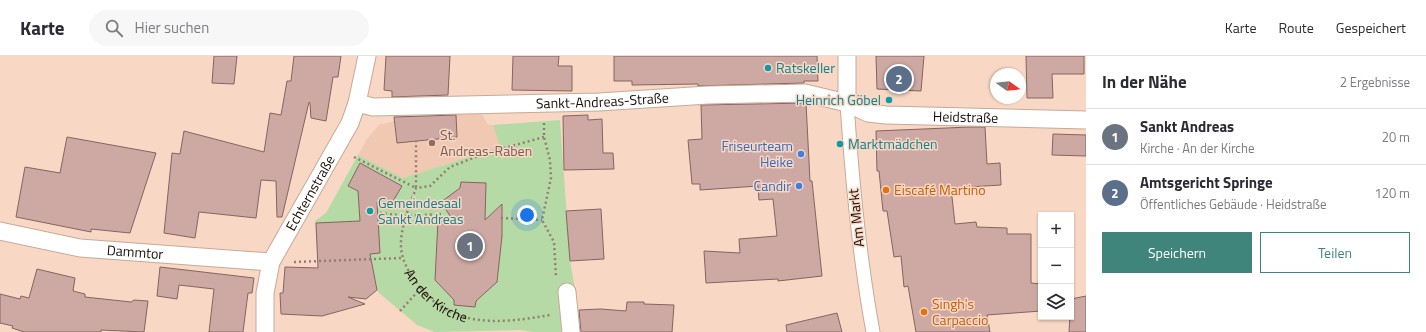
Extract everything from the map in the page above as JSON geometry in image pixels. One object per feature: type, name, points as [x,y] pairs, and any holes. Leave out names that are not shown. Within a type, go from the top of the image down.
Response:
[{"type":"street","name":"Echternstraße","points":[[265,332],[265,293],[271,262],[350,123],[357,103],[367,56]]},
{"type":"street","points":[[847,56],[847,103]]},
{"type":"street","name":"Sankt-Andreas-Straße","points":[[357,103],[373,107],[544,104],[708,95],[805,93],[847,103]]},
{"type":"street","name":"Heidstraße","points":[[847,103],[868,113],[886,116],[1086,120]]},
{"type":"street","name":"Am Markt","points":[[847,103],[852,190],[862,271],[873,332]]},
{"type":"street","name":"Dammtor","points":[[0,231],[80,248],[271,262]]},
{"type":"street","points":[[562,287],[571,332]]},
{"type":"path","points":[[544,104],[544,137],[550,160],[551,178],[542,220],[554,242],[562,287]]},
{"type":"path","points":[[370,165],[416,188],[430,186],[450,167],[486,153],[544,137]]},
{"type":"path","name":"An der Kirche","points":[[416,141],[416,188],[406,216],[401,240],[402,258],[421,288],[432,301],[463,318],[479,320],[526,319],[552,314]]},
{"type":"path","points":[[380,213],[406,216],[441,214]]},
{"type":"path","points":[[501,218],[542,220]]},
{"type":"path","points":[[271,262],[402,258]]},
{"type":"path","points":[[400,311],[421,288]]},
{"type":"shaded area","name":"St. Andreas-Raben","points":[[455,113],[482,114],[488,125],[493,125],[500,147],[403,178],[358,155],[367,139],[379,125],[394,121]]},
{"type":"green space","points":[[560,120],[570,261],[576,294],[577,332],[534,332],[520,330],[435,332],[417,325],[378,292],[371,261],[318,265],[315,221],[326,213],[358,155],[403,178],[500,147],[493,125]]},
{"type":"building","points":[[214,56],[237,56],[234,84],[212,83]]},
{"type":"building","points":[[294,56],[341,56],[338,77],[333,77],[326,121],[311,118],[309,102],[282,217],[277,217],[276,181],[261,180],[256,218],[199,212],[195,238],[164,233],[172,153],[180,154],[184,131],[264,152],[270,113],[281,115],[287,81],[291,81]]},
{"type":"building","points":[[386,56],[450,56],[448,95],[392,97],[392,91],[384,90]]},
{"type":"building","points":[[513,56],[559,56],[558,66],[572,66],[572,91],[512,90]]},
{"type":"building","points":[[614,56],[817,56],[818,81],[804,81],[804,83],[698,86],[698,84],[632,85],[632,81],[614,81]]},
{"type":"building","points":[[876,56],[924,56],[921,91],[877,89]]},
{"type":"building","points":[[1026,56],[1084,56],[1084,74],[1052,74],[1053,98],[1027,98]]},
{"type":"building","points":[[806,103],[810,181],[812,181],[822,276],[778,281],[778,279],[706,283],[704,251],[740,253],[739,239],[777,236],[773,199],[759,200],[758,186],[700,190],[700,184],[692,184],[688,140],[702,139],[701,105]]},
{"type":"building","points":[[456,115],[457,137],[397,143],[394,117]]},
{"type":"building","points":[[588,115],[588,120],[602,119],[603,153],[613,153],[614,169],[564,170],[563,116]]},
{"type":"building","points":[[985,127],[987,164],[1000,163],[1001,185],[951,188],[955,224],[976,222],[977,227],[1007,228],[1007,234],[1031,234],[1031,283],[1038,284],[1038,311],[987,315],[990,332],[916,332],[908,286],[904,287],[901,256],[894,257],[887,211],[883,211],[879,171],[877,171],[876,131]]},
{"type":"building","points":[[1053,134],[1086,135],[1086,156],[1052,155]]},
{"type":"building","points":[[67,137],[156,153],[130,233],[91,229],[91,232],[16,217],[25,167],[60,173]]},
{"type":"building","points":[[360,163],[402,186],[389,208],[377,202],[380,253],[370,254],[377,290],[366,299],[348,297],[365,304],[322,316],[281,314],[280,293],[283,293],[285,267],[318,268],[316,223],[360,221],[358,191],[348,186]]},
{"type":"building","points":[[461,182],[486,183],[485,220],[502,204],[502,236],[497,282],[476,301],[475,307],[454,305],[454,300],[435,280],[438,221],[454,222],[441,202],[460,188]]},
{"type":"building","points":[[601,209],[604,259],[570,261],[566,211]]},
{"type":"building","points":[[160,267],[254,278],[252,293],[248,293],[243,332],[209,332],[214,289],[179,285],[177,299],[157,296]]},
{"type":"building","points":[[37,269],[75,278],[73,291],[85,294],[85,297],[131,302],[134,300],[148,301],[144,332],[101,330],[101,332],[24,332],[12,328],[13,326],[0,323],[0,294],[20,299],[21,296],[29,298]]},
{"type":"building","points":[[1086,296],[1086,332],[1069,332],[1070,320],[1074,320],[1074,298]]},
{"type":"building","points":[[627,302],[674,305],[672,332],[581,332],[579,310],[601,309],[626,311]]},
{"type":"building","points":[[837,313],[842,332],[787,332],[786,325]]},
{"type":"place","name":"Ratskeller","points":[[768,68]]},
{"type":"place","name":"Amtsgericht Springe","points":[[899,79]]},
{"type":"place","name":"Heinrich Göbel","points":[[889,100]]},
{"type":"place","name":"St. Andreas-Raben","points":[[432,143]]},
{"type":"place","name":"Marktmädchen","points":[[840,144]]},
{"type":"place","name":"Friseurteam Heike","points":[[801,154]]},
{"type":"place","name":"Candir","points":[[799,186]]},
{"type":"place","name":"Eiscafé Martino","points":[[886,190]]},
{"type":"place","name":"Gemeindesaal Sankt Andreas","points":[[370,211]]},
{"type":"place","name":"Sankt Andreas","points":[[470,246]]},
{"type":"place","name":"Singh's Carpaccio","points":[[924,312]]}]
